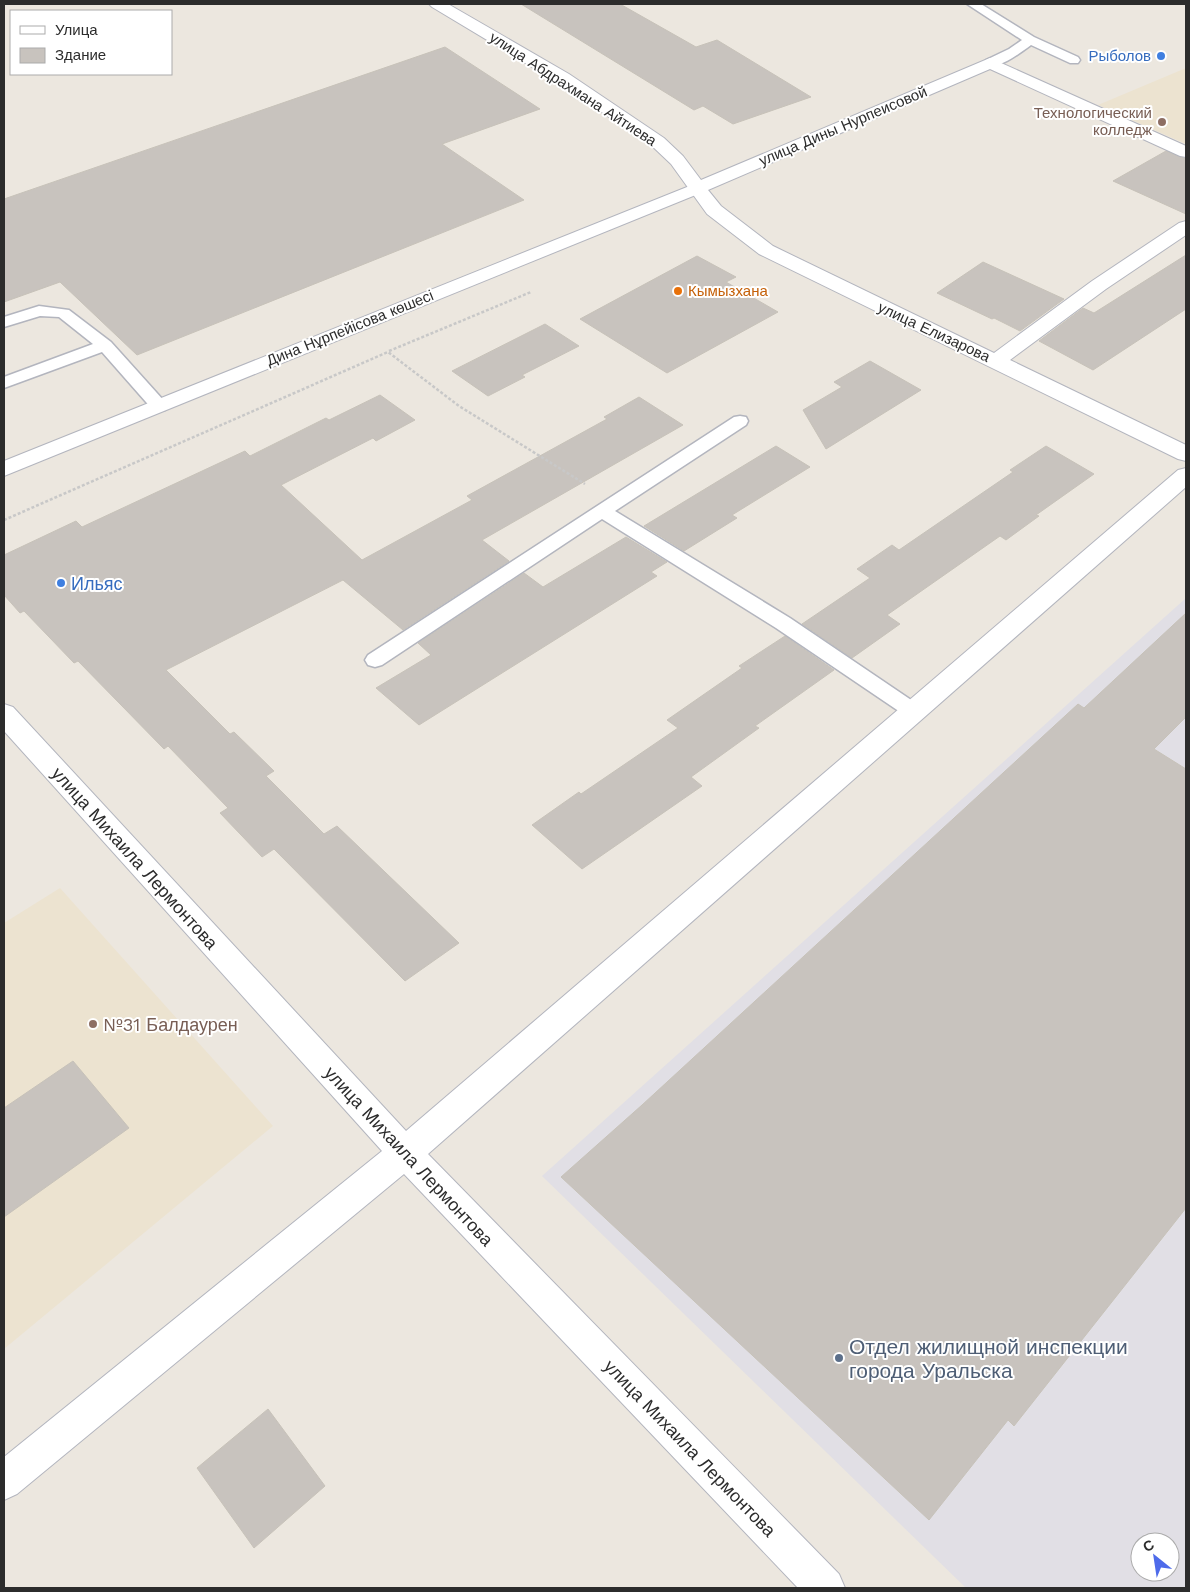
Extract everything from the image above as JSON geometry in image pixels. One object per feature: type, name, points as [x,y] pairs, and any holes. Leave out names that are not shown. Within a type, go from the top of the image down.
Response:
[{"type":"street","name":"улица Абдрахмана Айтиева","points":[[437,4],[563,78],[651,136],[678,160],[697,188]]},
{"type":"street","name":"улица Дины Нурпеисовой","points":[[697,188],[990,63]]},
{"type":"street","points":[[990,63],[1186,152]]},
{"type":"street","name":"улица Елизарова","points":[[697,188],[714,210],[766,250],[1186,454]]},
{"type":"street","name":"Дина Нұрпейісова көшесі","points":[[4,469],[697,188]]},
{"type":"street","points":[[996,362],[1099,285],[1186,227]]},
{"type":"street","points":[[4,1481],[404,1153],[1186,475]]},
{"type":"street","name":"улица Михаила Лермонтова","points":[[4,714],[404,1153],[825,1588]]},
{"type":"lane","points":[[973,4],[1030,40],[1074,60]]},
{"type":"lane","points":[[990,63],[1013,52],[1030,40]]},
{"type":"lane","points":[[4,322],[39,311],[63,312],[105,345],[159,406]]},
{"type":"lane","points":[[4,383],[105,345]]},
{"type":"lane","points":[[375,660],[740,421]]},
{"type":"lane","points":[[602,511],[783,623],[913,711]]},
{"type":"path","points":[[4,520],[388,352],[459,406],[598,492],[602,511]]},
{"type":"shaded area","name":"Технологический колледж","points":[[1186,68],[1186,144],[1098,105]]},
{"type":"shaded area","points":[[1186,598],[1186,1588],[966,1588],[542,1176]]},
{"type":"shaded area","name":"№31 Балдаурен","points":[[60,888],[273,1126],[4,1349],[4,923]]},
{"type":"building","points":[[521,4],[620,4],[696,47],[717,40],[811,97],[733,124],[703,106],[694,110]]},
{"type":"building","points":[[445,47],[540,109],[442,144],[524,200],[137,355],[60,282],[4,302],[4,199]]},
{"type":"building","points":[[1166,151],[1186,159],[1186,214],[1113,181]]},
{"type":"building","points":[[1186,255],[1186,309],[1093,370],[1039,341],[1083,308],[1094,313]]},
{"type":"building","points":[[697,256],[736,277],[726,282],[778,312],[667,373],[580,319]]},
{"type":"building","points":[[983,262],[1064,299],[1020,331],[937,293]]},
{"type":"building","points":[[545,324],[579,346],[522,375],[525,377],[488,396],[452,371]]},
{"type":"building","points":[[870,361],[921,390],[826,449],[803,410],[842,387],[834,382]]},
{"type":"building","points":[[380,395],[415,420],[376,441],[373,438],[281,485],[362,560],[472,500],[467,496],[607,419],[604,417],[639,397],[683,425],[482,540],[509,561],[403,630],[343,580],[166,670],[230,734],[234,732],[274,771],[266,776],[324,834],[337,826],[459,943],[405,981],[274,849],[262,857],[220,813],[228,808],[168,746],[164,749],[78,661],[74,663],[24,611],[20,613],[4,595],[4,555],[76,521],[82,527],[245,451],[250,456],[326,418],[329,420]]},
{"type":"building","points":[[776,446],[810,467],[732,515],[737,518],[684,551],[644,526]]},
{"type":"building","points":[[1046,446],[1094,474],[1036,515],[1039,516],[1006,540],[1000,536],[887,615],[900,624],[852,658],[802,624],[870,578],[857,569],[892,545],[899,550],[1013,472],[1010,470]]},
{"type":"building","points":[[626,537],[667,562],[651,572],[657,576],[419,725],[376,688],[431,655],[418,643],[524,573],[543,587]]},
{"type":"building","points":[[1186,613],[1186,717],[1154,749],[1186,769],[1186,1208],[1014,1426],[1008,1420],[929,1520],[561,1177],[642,1105],[1078,704],[1084,708]]},
{"type":"building","points":[[785,636],[834,670],[755,726],[759,728],[691,777],[702,786],[582,869],[532,825],[678,728],[667,720],[742,668],[739,666]]},
{"type":"building","points":[[73,1061],[129,1128],[4,1217],[4,1108]]},
{"type":"building","points":[[268,1409],[325,1486],[254,1548],[197,1468]]},
{"type":"place","name":"Рыболов","points":[[1161,56]]},
{"type":"place","name":"Технологический колледж","points":[[1162,122]]},
{"type":"place","name":"Кымызхана","points":[[678,291]]},
{"type":"place","name":"Ильяс","points":[[61,583]]},
{"type":"place","name":"№31 Балдаурен","points":[[93,1024]]},
{"type":"place","name":"Отдел жилищной инспекции города Уральска","points":[[839,1358]]}]
